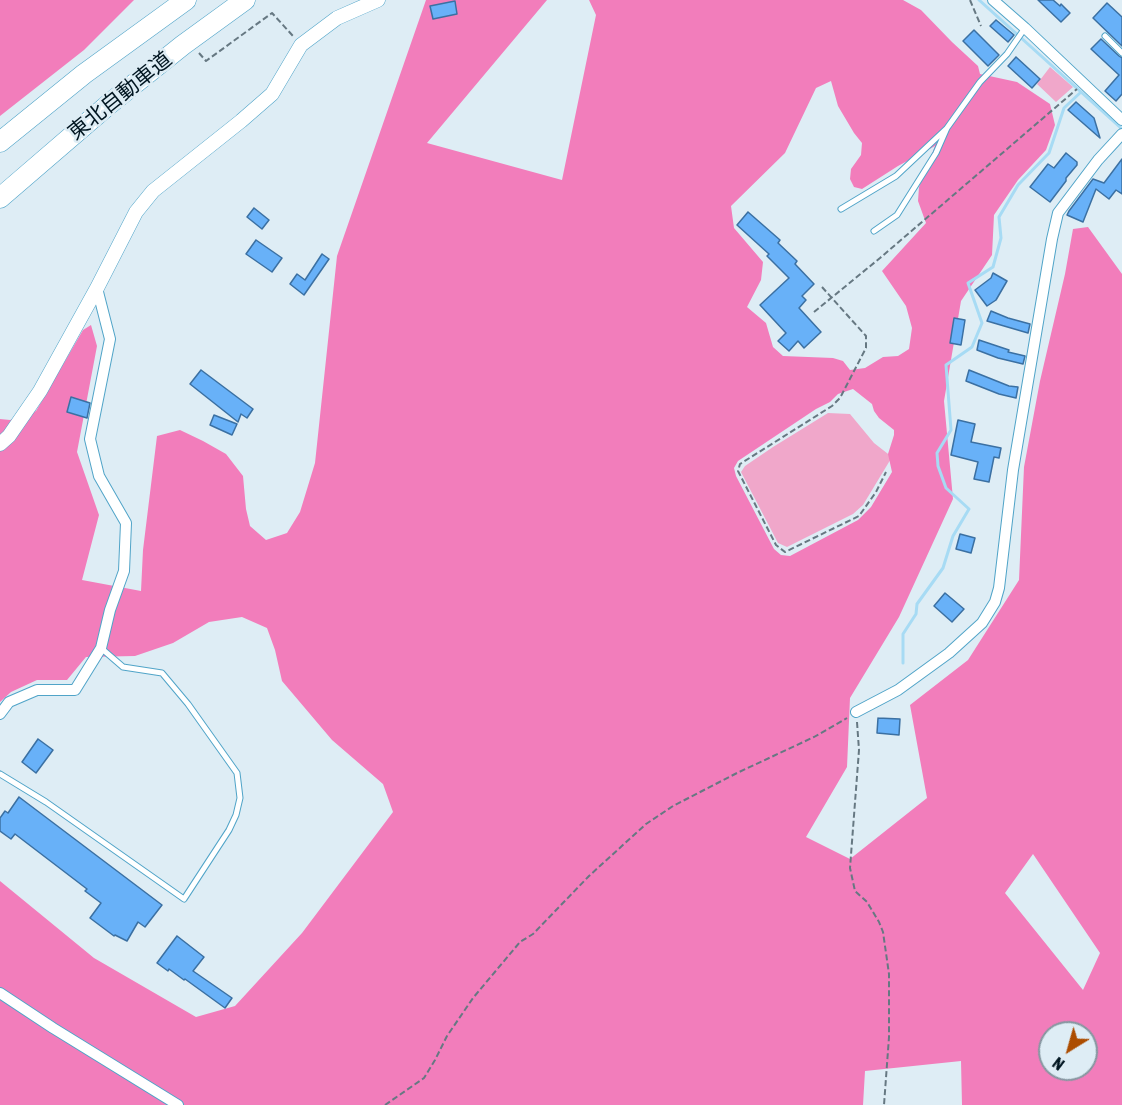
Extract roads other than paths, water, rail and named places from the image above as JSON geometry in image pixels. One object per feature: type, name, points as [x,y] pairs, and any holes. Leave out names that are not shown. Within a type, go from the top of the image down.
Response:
[{"type":"highway","name":"東北自動車道","points":[[0,142],[84,74],[186,0]]},
{"type":"highway","name":"東北自動車道","points":[[0,198],[108,105],[183,45],[245,0]]},
{"type":"street","points":[[0,444],[9,436],[40,391],[136,212],[153,191],[272,94],[301,45],[337,18],[378,0]]},
{"type":"street","points":[[993,0],[1122,120]]},
{"type":"street","points":[[856,712],[898,690],[949,653],[982,623],[995,602],[999,588],[1012,470],[1058,213],[1098,160],[1122,134]]},
{"type":"street","points":[[0,714],[9,702],[37,690],[75,690],[101,648],[110,610],[124,571],[126,523],[99,476],[90,439],[110,339],[97,288]]},
{"type":"street","points":[[0,993],[178,1105]]},
{"type":"lane","points":[[841,209],[896,176],[947,128],[980,82],[1007,54],[1024,28]]},
{"type":"lane","points":[[1105,36],[1122,53]]},
{"type":"lane","points":[[874,231],[897,215],[936,153],[947,128]]},
{"type":"lane","points":[[0,774],[46,802],[184,899],[229,830],[236,815],[240,798],[237,773],[188,704],[162,673],[123,667],[101,648]]},
{"type":"waterway","points":[[979,0],[1122,129]]},
{"type":"waterway","points":[[903,663],[903,634],[916,614],[917,604],[943,568],[953,536],[969,509],[946,488],[938,466],[937,453],[951,430],[946,365],[972,347],[982,323],[968,283],[993,267],[1001,238],[999,217],[1018,185],[1049,153],[1064,108],[1081,92]]}]
